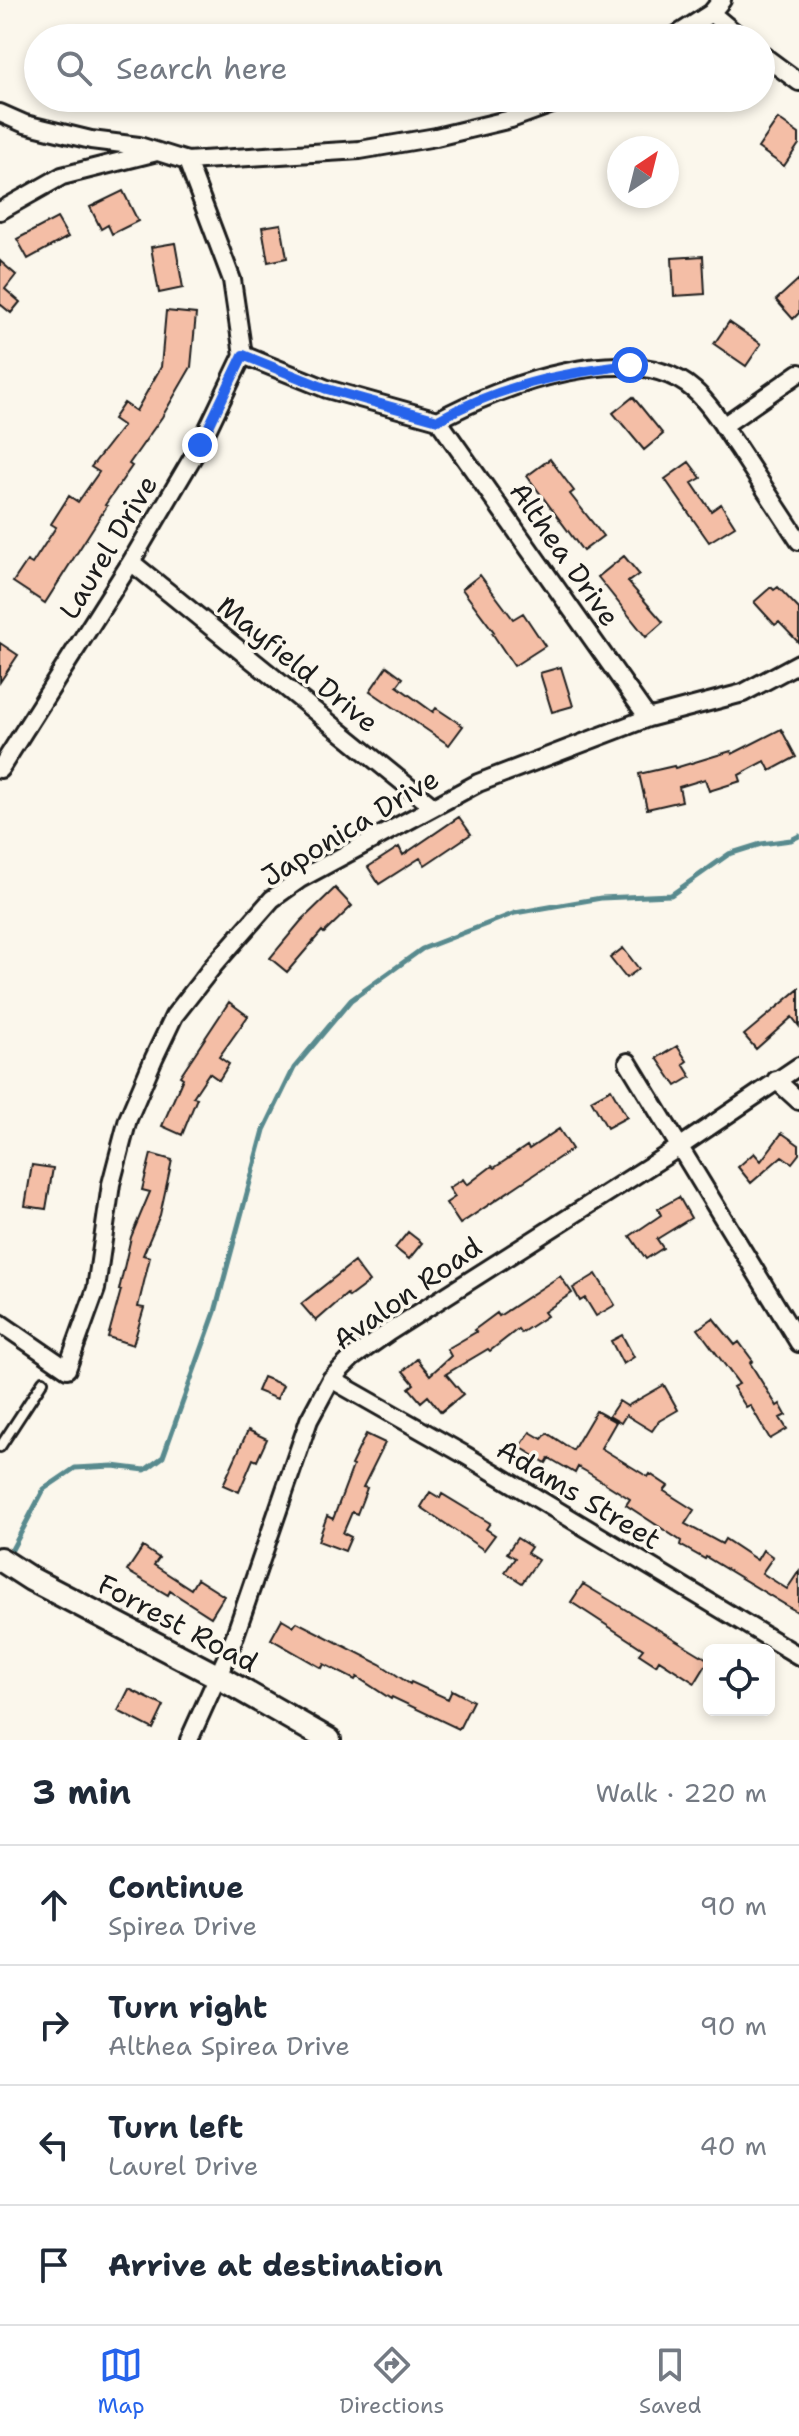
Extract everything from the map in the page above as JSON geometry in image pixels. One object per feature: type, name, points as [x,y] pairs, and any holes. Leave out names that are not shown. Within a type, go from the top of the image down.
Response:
[{"type":"main road","name":"Forrest Road","points":[[0,1559],[31,1579],[217,1676],[329,1740]]},
{"type":"street","points":[[692,24],[717,6],[730,24]]},
{"type":"street","points":[[775,64],[799,82]]},
{"type":"street","points":[[0,113],[25,124],[91,140],[139,146],[187,161],[360,150],[436,137],[530,112]]},
{"type":"street","points":[[0,211],[62,176],[158,151]]},
{"type":"street","points":[[187,161],[232,280],[243,355],[327,389],[438,420],[473,400],[533,381],[581,370],[630,365],[650,368],[677,378],[695,390],[723,426],[799,541]]},
{"type":"street","name":"Laurel Drive","points":[[0,769],[131,562],[200,445],[243,355]]},
{"type":"street","points":[[723,426],[799,373]]},
{"type":"street","name":"Althea Drive","points":[[438,420],[648,718]]},
{"type":"street","name":"Mayfield Drive","points":[[131,562],[432,806]]},
{"type":"street","name":"Japonica Drive","points":[[0,1323],[67,1369],[96,1289],[111,1184],[128,1119],[174,1016],[272,899],[300,879],[478,783],[648,718],[743,693],[799,663]]},
{"type":"street","points":[[628,1062],[799,1343]]},
{"type":"street","name":"Avalon Road","points":[[189,1740],[231,1647],[309,1420],[331,1379],[352,1358],[389,1332],[681,1146],[799,1066]]},
{"type":"street","points":[[776,1080],[799,1101]]},
{"type":"street","name":"Adams Street","points":[[331,1379],[465,1455],[799,1656]]},
{"type":"lane","points":[[0,1447],[43,1381]]},
{"type":"building","points":[[778,119],[799,134],[799,144],[784,166],[758,148]]},
{"type":"building","points":[[123,191],[138,221],[112,234],[108,225],[101,229],[90,207]]},
{"type":"building","points":[[57,218],[68,237],[28,259],[17,239]]},
{"type":"building","points":[[281,224],[287,258],[268,262],[262,227]]},
{"type":"building","points":[[175,243],[183,288],[159,293],[151,247]]},
{"type":"building","points":[[703,256],[705,294],[674,296],[672,258]]},
{"type":"building","points":[[0,261],[16,275],[5,289],[20,302],[11,313],[0,304]]},
{"type":"building","points":[[799,279],[799,313],[793,319],[776,300]]},
{"type":"building","points":[[166,311],[196,314],[191,367],[45,603],[13,582],[27,561],[32,564],[56,527],[51,524],[69,496],[78,502],[99,472],[91,467],[123,426],[113,419],[124,403],[136,411],[161,367]]},
{"type":"building","points":[[729,322],[761,344],[746,366],[714,344]]},
{"type":"building","points":[[633,397],[663,434],[644,450],[613,413]]},
{"type":"building","points":[[550,459],[574,491],[570,494],[603,536],[583,551],[527,476]]},
{"type":"building","points":[[689,462],[701,478],[692,483],[711,511],[721,504],[735,526],[709,542],[665,479]]},
{"type":"building","points":[[624,556],[639,574],[628,582],[663,622],[646,637],[598,577]]},
{"type":"building","points":[[480,575],[513,619],[523,613],[545,646],[514,666],[494,632],[462,589]]},
{"type":"building","points":[[771,587],[774,590],[778,587],[799,609],[799,643],[779,622],[775,625],[754,602]]},
{"type":"building","points":[[0,643],[18,655],[0,682]]},
{"type":"building","points":[[387,666],[403,678],[397,686],[433,712],[436,708],[463,726],[449,745],[370,691]]},
{"type":"building","points":[[561,667],[573,706],[552,712],[540,673]]},
{"type":"building","points":[[781,729],[796,757],[770,771],[765,761],[739,775],[741,781],[709,791],[705,779],[679,787],[682,801],[647,809],[639,774],[675,768],[731,751],[732,754]]},
{"type":"building","points":[[459,817],[471,834],[425,865],[420,858],[379,884],[368,867],[399,847],[403,855]]},
{"type":"building","points":[[335,888],[352,906],[324,933],[322,931],[287,972],[270,958],[301,921]]},
{"type":"building","points":[[623,948],[639,969],[626,978],[610,958]]},
{"type":"building","points":[[799,989],[799,1026],[792,1017],[756,1049],[744,1035]]},
{"type":"building","points":[[229,1002],[248,1016],[219,1057],[229,1064],[219,1080],[209,1073],[193,1097],[197,1098],[182,1135],[162,1126],[183,1078],[180,1076]]},
{"type":"building","points":[[677,1046],[687,1061],[683,1064],[691,1077],[676,1086],[657,1058]]},
{"type":"building","points":[[611,1089],[627,1117],[607,1128],[591,1100]]},
{"type":"building","points":[[559,1129],[572,1149],[460,1224],[446,1203],[455,1197],[449,1188],[463,1179],[467,1185],[492,1166],[494,1168],[527,1146],[529,1149]]},
{"type":"building","points":[[782,1133],[799,1145],[799,1154],[792,1163],[782,1156],[751,1183],[738,1167],[754,1153],[761,1161]]},
{"type":"building","points":[[151,1154],[172,1160],[160,1215],[143,1255],[150,1257],[138,1307],[144,1308],[133,1345],[108,1337],[131,1237],[150,1192],[142,1190]]},
{"type":"building","points":[[32,1165],[53,1168],[46,1209],[25,1206]]},
{"type":"building","points":[[679,1197],[691,1218],[657,1239],[663,1248],[646,1259],[630,1236],[661,1215],[658,1209]]},
{"type":"building","points":[[408,1232],[422,1243],[409,1259],[395,1248]]},
{"type":"building","points":[[354,1262],[369,1282],[349,1297],[347,1294],[316,1321],[301,1304]]},
{"type":"building","points":[[596,1274],[615,1305],[596,1316],[585,1298],[580,1301],[573,1288]]},
{"type":"building","points":[[560,1276],[572,1293],[544,1312],[547,1316],[521,1333],[518,1329],[490,1351],[488,1349],[446,1374],[463,1394],[441,1412],[428,1396],[421,1402],[409,1388],[414,1384],[403,1371],[417,1359],[430,1375],[451,1356],[447,1349],[476,1332],[474,1330],[497,1313],[499,1316]]},
{"type":"building","points":[[713,1318],[735,1345],[739,1342],[777,1406],[780,1404],[786,1415],[780,1418],[787,1429],[770,1439],[750,1405],[746,1407],[733,1387],[739,1384],[698,1329]]},
{"type":"building","points":[[622,1335],[634,1357],[623,1364],[611,1341]]},
{"type":"building","points":[[263,1377],[283,1385],[277,1399],[257,1391]]},
{"type":"building","points":[[664,1385],[678,1410],[659,1421],[652,1431],[626,1415],[621,1423],[609,1416],[619,1401],[627,1406]]},
{"type":"building","points":[[596,1411],[616,1422],[601,1448],[668,1486],[664,1491],[694,1510],[685,1524],[722,1544],[725,1539],[757,1560],[763,1550],[773,1557],[762,1573],[787,1589],[799,1571],[799,1613],[706,1557],[680,1545],[681,1541],[626,1505],[630,1499],[587,1472],[578,1467],[575,1473],[549,1458],[546,1463],[520,1447],[530,1432],[542,1439],[547,1433],[573,1450]]},
{"type":"building","points":[[248,1430],[267,1439],[257,1461],[253,1459],[239,1492],[223,1485]]},
{"type":"building","points":[[366,1434],[385,1443],[363,1487],[367,1488],[357,1514],[352,1512],[343,1533],[351,1537],[345,1551],[318,1541],[327,1516],[333,1519],[351,1465]]},
{"type":"building","points":[[430,1492],[440,1498],[442,1494],[490,1523],[486,1529],[495,1535],[484,1550],[421,1507]]},
{"type":"building","points":[[517,1538],[531,1547],[527,1553],[538,1560],[522,1583],[505,1572],[515,1558],[507,1553]]},
{"type":"building","points":[[143,1547],[159,1558],[154,1565],[191,1589],[197,1579],[224,1596],[211,1617],[170,1591],[168,1595],[127,1571]]},
{"type":"building","points":[[583,1584],[703,1656],[703,1670],[695,1683],[659,1660],[656,1665],[639,1654],[643,1649],[571,1602]]},
{"type":"building","points":[[282,1619],[294,1626],[297,1622],[380,1664],[410,1684],[448,1699],[452,1690],[473,1701],[459,1729],[391,1699],[357,1677],[355,1680],[324,1664],[322,1668],[271,1639]]},
{"type":"building","points":[[129,1689],[164,1706],[153,1729],[118,1711]]},
{"type":"waterway","points":[[8,1557],[44,1489],[75,1468],[113,1466],[145,1470],[163,1457],[215,1312],[264,1130],[294,1068],[351,1000],[422,949],[515,913],[601,898],[671,895],[729,854],[799,836]]},
{"type":"route","points":[[200,445],[243,355],[327,389],[438,420],[473,400],[533,381],[581,370],[630,365]]}]
